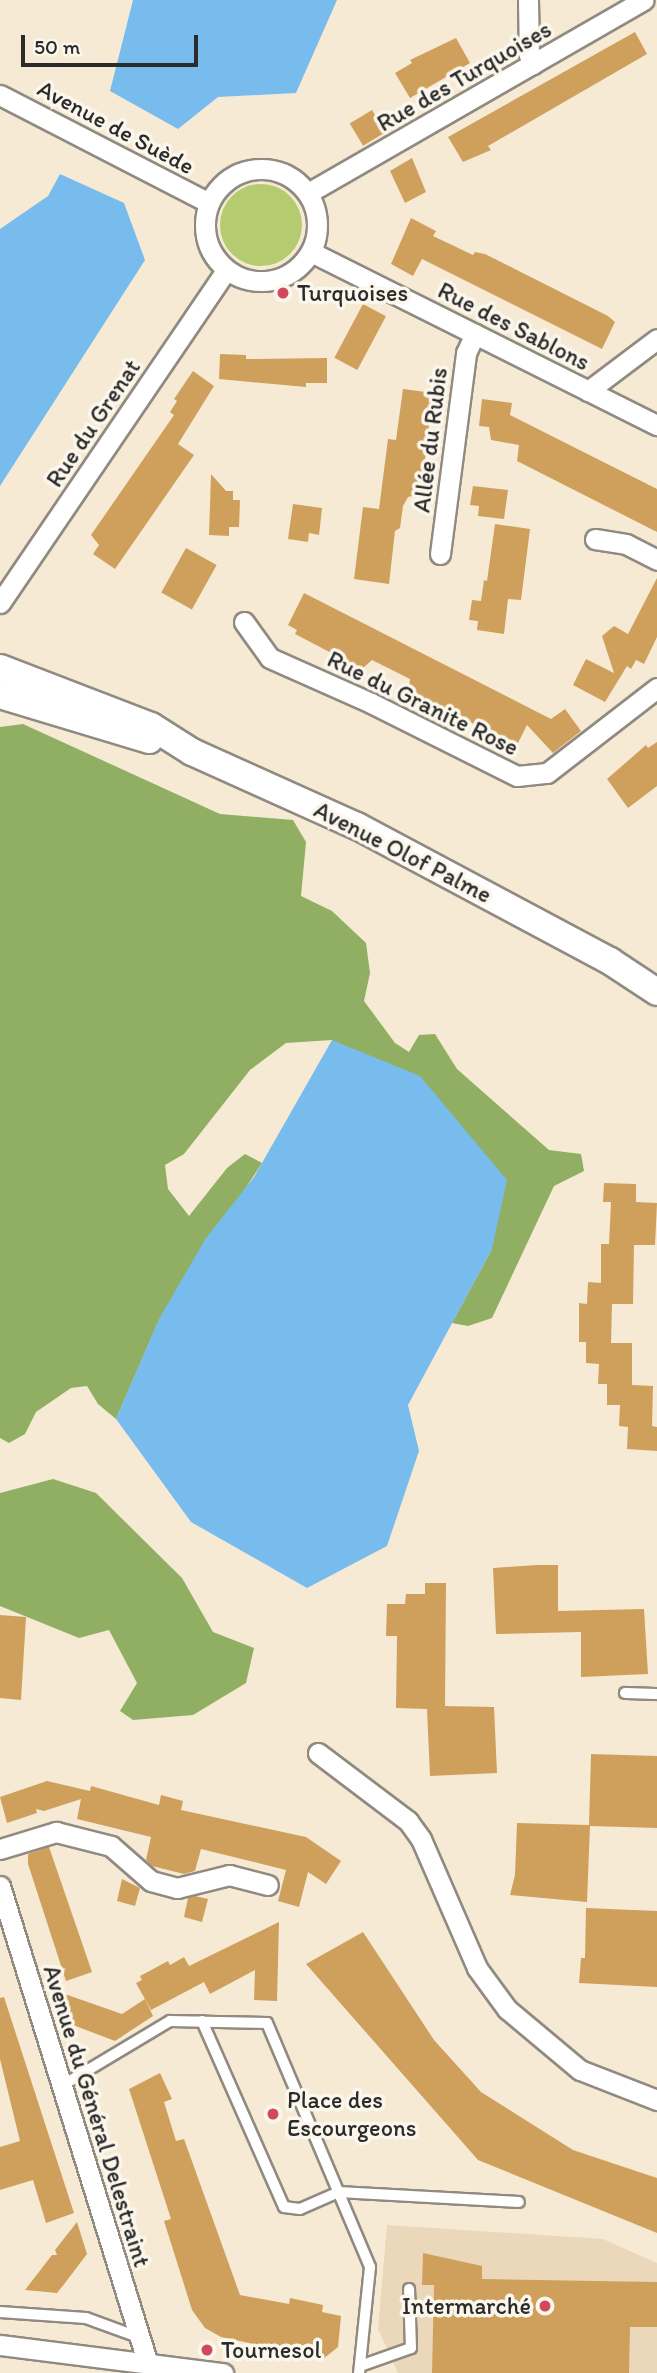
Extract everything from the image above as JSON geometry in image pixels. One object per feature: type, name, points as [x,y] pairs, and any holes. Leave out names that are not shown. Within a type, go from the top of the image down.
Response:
[{"type":"main road","name":"Avenue Olof Palme","points":[[0,668],[152,726],[192,752]]},
{"type":"main road","name":"Avenue Olof Palme","points":[[0,695],[192,752],[357,826],[610,961],[657,992]]},
{"type":"main road","name":"Avenue Olof Palme","points":[[610,961],[657,979]]},
{"type":"street","points":[[528,0],[529,55],[533,64]]},
{"type":"street","name":"Rue des Turquoises","points":[[308,193],[644,0]]},
{"type":"street","name":"Avenue de Suède","points":[[0,95],[209,203]]},
{"type":"street","points":[[248,170],[283,173],[308,193],[318,222],[312,252],[303,265],[277,280],[243,279],[226,270],[206,239],[209,203],[218,188],[248,170]]},
{"type":"street","name":"Rue des Sablons","points":[[312,252],[657,425]]},
{"type":"street","name":"Rue du Grenat","points":[[0,604],[226,270]]},
{"type":"street","name":"Allée du Rubis","points":[[440,554],[466,354],[475,334]]},
{"type":"street","points":[[588,391],[657,339]]},
{"type":"street","points":[[595,539],[626,544],[657,559]]},
{"type":"street","name":"Rue du Granite Rose","points":[[244,622],[270,658],[371,702],[517,776],[547,773],[657,688]]},
{"type":"street","points":[[318,1753],[408,1821],[421,1839],[477,1968],[507,2009],[580,2070],[657,2100]]},
{"type":"street","points":[[0,1849],[56,1832],[111,1846],[151,1881],[177,1888],[229,1875],[268,1885]]},
{"type":"street","name":"Avenue du Général Delestraint","points":[[0,1886],[147,2360]]},
{"type":"street","points":[[0,2345],[147,2360],[223,2373]]},
{"type":"lane","points":[[625,1693],[657,1694]]},
{"type":"lane","points":[[62,2086],[170,2021],[267,2023],[370,2267],[360,2370],[411,2348],[409,2289]]},
{"type":"lane","points":[[202,2021],[284,2207],[300,2209],[339,2192],[519,2202]]},
{"type":"lane","points":[[0,2312],[86,2318],[139,2337]]},
{"type":"shaded area","points":[[387,2225],[603,2239],[657,2263],[657,2373],[398,2373],[378,2329]]},
{"type":"green space","points":[[253,184],[269,184],[284,191],[295,202],[302,217],[299,241],[290,254],[269,266],[253,266],[238,259],[227,248],[220,233],[220,217],[227,202],[238,191]]},
{"type":"green space","points":[[23,724],[220,814],[293,820],[306,842],[301,896],[332,911],[366,943],[370,973],[364,1001],[395,1043],[409,1052],[419,1035],[435,1034],[457,1069],[549,1150],[581,1154],[584,1171],[554,1186],[492,1318],[468,1326],[452,1323],[492,1249],[332,1040],[286,1043],[250,1070],[184,1154],[165,1165],[168,1189],[189,1216],[227,1168],[245,1154],[262,1163],[159,1320],[116,1419],[98,1404],[87,1386],[71,1388],[36,1412],[25,1434],[9,1443],[0,1438],[0,727]]},
{"type":"green space","points":[[53,1479],[96,1493],[182,1578],[213,1632],[254,1648],[246,1683],[193,1715],[133,1720],[120,1711],[137,1683],[109,1630],[79,1638],[0,1606],[0,1493]]},
{"type":"water","points":[[133,0],[337,0],[296,93],[218,97],[178,129],[110,91]]},
{"type":"water","points":[[60,174],[124,203],[145,260],[0,486],[0,229],[48,196]]},
{"type":"water","points":[[332,1040],[420,1076],[507,1180],[492,1249],[408,1405],[419,1451],[387,1546],[307,1588],[191,1522],[116,1419],[159,1319],[206,1238],[254,1177]]},
{"type":"building","points":[[635,32],[647,54],[488,146],[491,150],[463,162],[448,137]]},
{"type":"building","points":[[456,38],[470,63],[410,98],[395,73],[412,63],[410,60]]},
{"type":"building","points":[[372,110],[385,132],[363,146],[350,123]]},
{"type":"building","points":[[412,158],[426,192],[405,203],[390,171]]},
{"type":"building","points":[[411,218],[436,231],[433,236],[473,255],[475,252],[485,254],[608,316],[615,322],[602,349],[422,259],[413,276],[391,264]]},
{"type":"building","points":[[363,304],[386,316],[357,370],[334,358]]},
{"type":"building","points":[[220,354],[246,355],[246,359],[327,358],[327,383],[306,383],[306,387],[219,379]]},
{"type":"building","points":[[193,371],[214,386],[178,444],[194,455],[115,569],[93,554],[99,545],[91,535],[174,415],[170,412],[177,401],[174,399]]},
{"type":"building","points":[[403,389],[433,393],[421,494],[408,497],[403,506],[400,528],[395,531],[389,584],[354,579],[363,507],[379,509],[388,439],[396,440]]},
{"type":"building","points":[[482,399],[512,403],[510,415],[657,489],[657,532],[517,461],[519,445],[491,440],[489,427],[479,426]]},
{"type":"building","points":[[211,474],[226,491],[233,491],[233,500],[240,500],[239,527],[229,527],[229,536],[209,535]]},
{"type":"building","points":[[473,486],[508,490],[504,519],[478,516],[479,506],[470,505]]},
{"type":"building","points":[[293,504],[322,508],[319,535],[309,533],[308,542],[288,539]]},
{"type":"building","points":[[495,524],[530,529],[521,600],[508,599],[504,634],[477,630],[478,621],[469,620],[472,600],[481,601],[484,580],[487,581]]},
{"type":"building","points":[[186,548],[217,565],[192,610],[161,593]]},
{"type":"building","points":[[657,578],[657,637],[644,664],[636,660],[631,669],[627,666],[605,702],[573,685],[586,659],[614,673],[602,636],[614,626],[628,634]]},
{"type":"building","points":[[304,593],[551,719],[565,709],[581,731],[553,753],[527,725],[518,743],[458,717],[409,691],[410,679],[372,660],[362,669],[295,634],[297,630],[288,625]]},
{"type":"building","points":[[657,742],[657,786],[628,808],[607,779],[646,745],[648,748]]},
{"type":"building","points":[[604,1183],[636,1184],[636,1202],[657,1203],[655,1245],[634,1245],[633,1304],[612,1304],[611,1343],[632,1343],[632,1385],[653,1386],[652,1426],[657,1427],[657,1451],[627,1449],[628,1427],[619,1426],[620,1405],[607,1405],[607,1384],[598,1384],[599,1364],[586,1363],[586,1342],[579,1342],[579,1303],[587,1304],[588,1282],[601,1283],[601,1244],[609,1244],[611,1202],[603,1202]]},
{"type":"building","points":[[558,1565],[558,1611],[644,1609],[648,1674],[581,1677],[581,1632],[496,1634],[493,1568]]},
{"type":"building","points":[[425,1583],[446,1583],[445,1706],[494,1707],[497,1773],[430,1776],[427,1709],[396,1708],[397,1636],[386,1636],[387,1604],[405,1604],[406,1594],[425,1594]]},
{"type":"building","points":[[0,1615],[26,1617],[21,1700],[0,1698]]},
{"type":"building","points":[[591,1754],[657,1756],[657,1828],[590,1826],[587,1902],[510,1895],[515,1875],[517,1823],[589,1825]]},
{"type":"building","points":[[47,1781],[90,1791],[91,1786],[159,1805],[161,1795],[183,1801],[181,1810],[306,1837],[341,1861],[326,1884],[308,1872],[299,1907],[278,1901],[286,1870],[201,1849],[195,1871],[184,1874],[152,1866],[146,1860],[151,1837],[77,1819],[81,1799],[44,1811],[36,1809],[37,1813],[7,1823],[0,1797]]},
{"type":"building","points":[[49,1847],[92,1972],[66,1981],[28,1864],[28,1854]]},
{"type":"building","points":[[122,1879],[140,1888],[135,1906],[117,1901]]},
{"type":"building","points":[[195,1896],[208,1899],[202,1922],[184,1917],[188,1898]]},
{"type":"building","points":[[586,1908],[657,1911],[657,1987],[579,1983],[581,1958],[585,1958]]},
{"type":"building","points":[[279,1922],[277,2001],[254,2000],[255,1970],[210,1994],[204,1982],[151,2010],[136,1983],[142,1980],[140,1976],[168,1961],[170,1965],[184,1957],[189,1966]]},
{"type":"building","points":[[363,1932],[434,2040],[481,2092],[573,2150],[657,2178],[657,2233],[478,2160],[306,1964]]},
{"type":"building","points":[[62,1993],[122,2014],[145,1999],[153,2016],[115,2041],[73,2025]]},
{"type":"building","points":[[4,1997],[74,2213],[46,2223],[33,2180],[0,2190],[0,2147],[20,2141],[0,2059],[0,1998]]},
{"type":"building","points":[[160,2073],[172,2099],[164,2102],[176,2141],[184,2139],[240,2295],[289,2304],[290,2298],[323,2305],[322,2312],[341,2316],[338,2347],[323,2359],[221,2337],[205,2328],[192,2310],[164,2221],[171,2219],[129,2089]]},
{"type":"building","points":[[77,2222],[87,2254],[65,2283],[57,2293],[25,2290],[52,2255],[57,2255],[55,2250]]},
{"type":"building","name":"Intermarché","points":[[423,2253],[482,2266],[482,2279],[657,2282],[657,2327],[630,2327],[629,2373],[432,2373],[434,2285],[422,2285]]},
{"type":"place","name":"Turquoises","points":[[283,293]]},
{"type":"place","name":"Place des Escourgeons","points":[[273,2114]]},
{"type":"place","name":"Intermarché","points":[[545,2306]]},
{"type":"place","name":"Tournesol","points":[[207,2350]]}]
